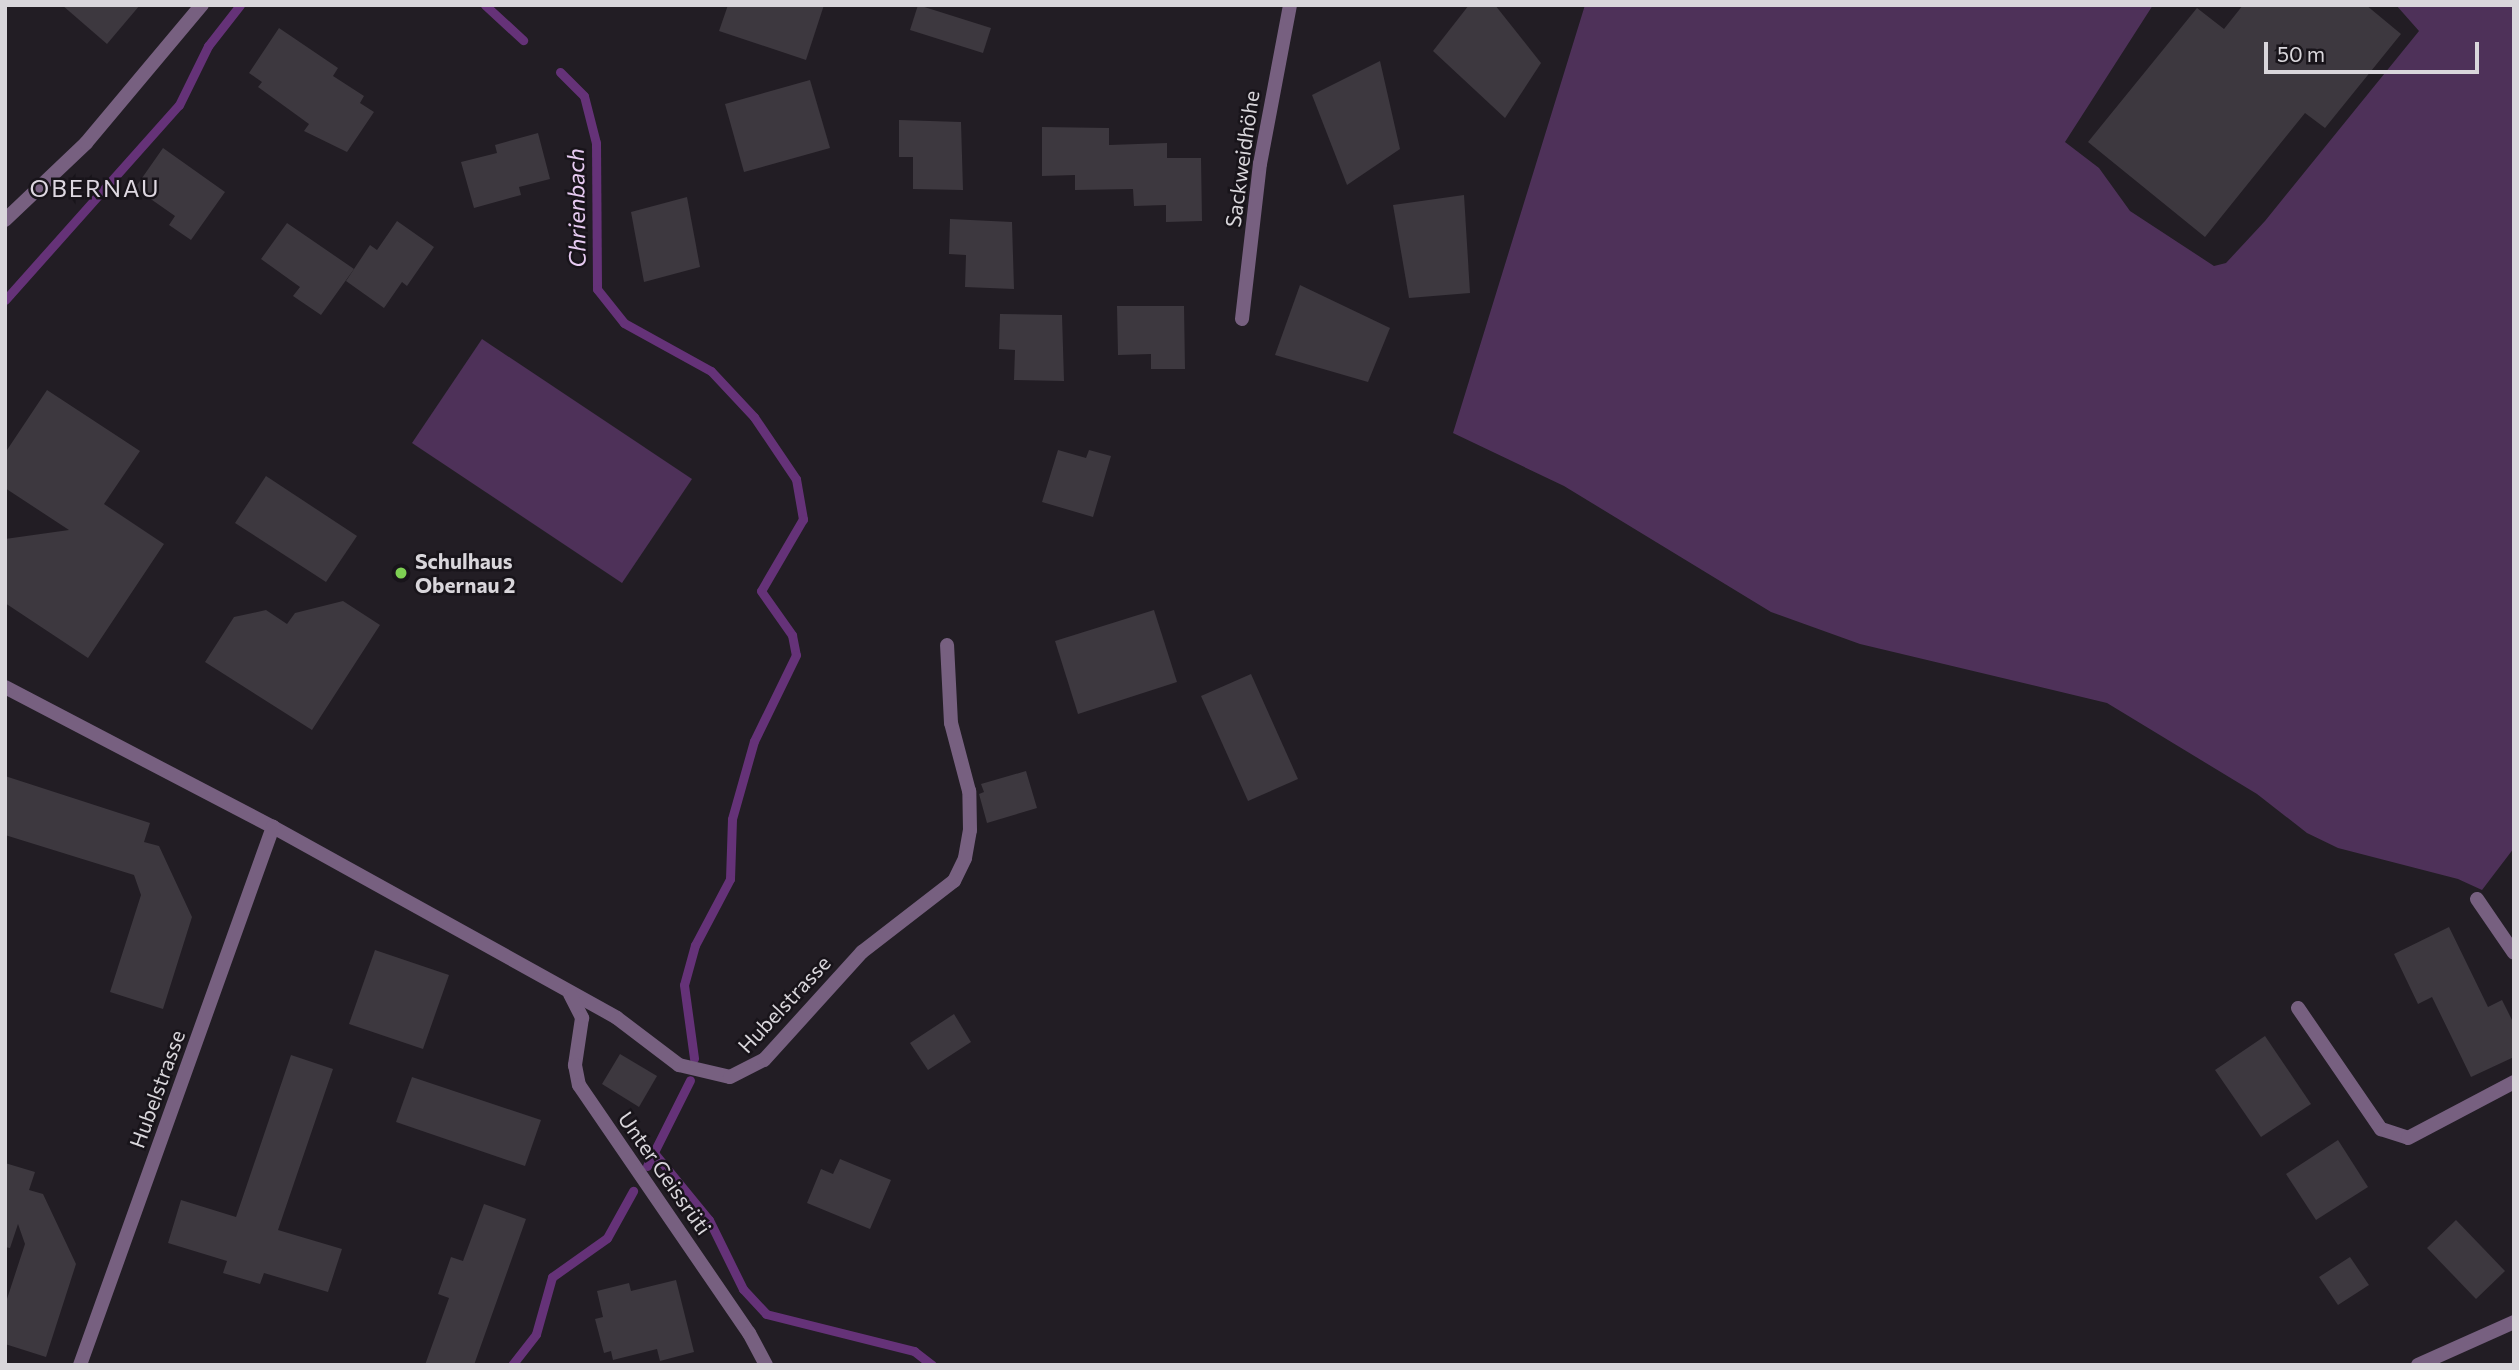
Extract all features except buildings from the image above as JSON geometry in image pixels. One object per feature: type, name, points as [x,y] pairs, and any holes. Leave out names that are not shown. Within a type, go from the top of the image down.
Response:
[{"type":"street","points":[[5,220],[86,143],[202,5]]},
{"type":"street","name":"Sackweidhöhe","points":[[1242,319],[1260,164],[1290,5]]},
{"type":"street","name":"Hubelstrasse","points":[[5,687],[273,827],[617,1018],[670,1059],[705,1074],[740,1075],[764,1060],[862,952],[954,881],[965,858],[970,830],[969,791],[951,723],[947,645]]},
{"type":"street","name":"Hubelstrasse","points":[[80,1365],[273,827]]},
{"type":"street","points":[[2477,899],[2514,953]]},
{"type":"street","name":"Unter Geissrüti","points":[[570,994],[582,1018],[575,1065],[579,1085],[749,1333],[766,1365]]},
{"type":"street","points":[[2298,1008],[2381,1129],[2408,1138],[2514,1082]]},
{"type":"street","points":[[2418,1365],[2514,1322]]},
{"type":"shaded area","points":[[1585,5],[2153,5],[2065,142],[2099,168],[2130,211],[2214,266],[2226,263],[2265,221],[2419,31],[2396,5],[2514,5],[2514,848],[2482,890],[2458,879],[2338,848],[2307,833],[2257,794],[2107,703],[1860,644],[1771,612],[1564,486],[1453,433]]},
{"type":"shaded area","points":[[482,339],[692,479],[622,583],[412,443]]},
{"type":"waterway","points":[[5,300],[179,105],[208,46],[240,5]]},
{"type":"waterway","name":"Chrienbach","points":[[485,5],[523,40]]},
{"type":"waterway","name":"Chrienbach","points":[[560,72],[584,96],[596,143],[597,289],[624,323],[711,371],[754,417],[796,479],[803,519],[761,591],[792,635],[796,655],[754,741],[732,819],[730,879],[695,945],[684,985],[694,1058]]},
{"type":"waterway","name":"Chrienbach","points":[[647,1166],[690,1080]]},
{"type":"waterway","points":[[655,1154],[709,1220],[743,1289],[766,1314],[914,1351],[932,1365]]},
{"type":"waterway","name":"Chrienbach","points":[[512,1365],[536,1334],[552,1277],[607,1238],[633,1191]]},
{"type":"place","name":"Schulhaus Obernau 2","points":[[401,573]]},
{"type":"district","name":"OBERNAU","points":[[95,188]]}]
